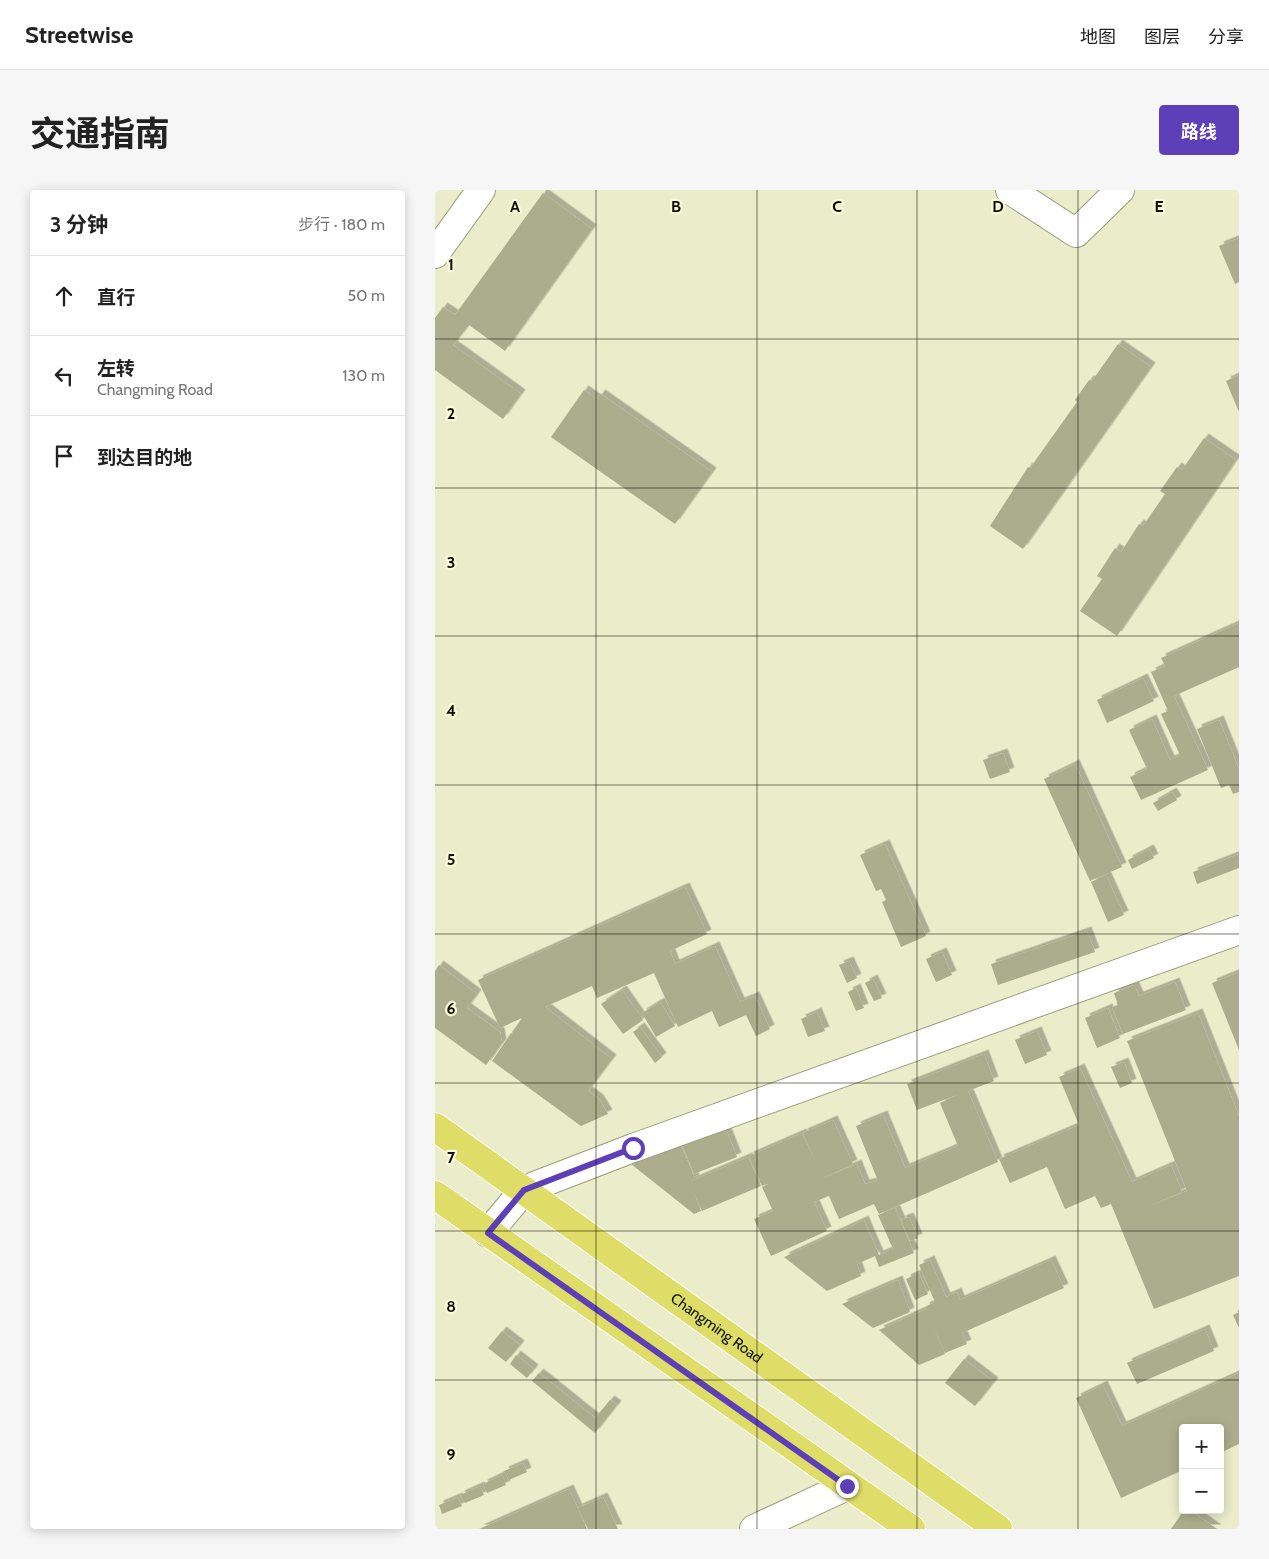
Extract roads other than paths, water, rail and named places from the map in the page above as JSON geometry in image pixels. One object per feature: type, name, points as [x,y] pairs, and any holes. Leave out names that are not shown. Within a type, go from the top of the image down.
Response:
[{"type":"main road","name":"Changming Road","points":[[435,1128],[998,1529]]},
{"type":"main road","points":[[435,1195],[847,1486],[911,1529]]},
{"type":"street","points":[[435,254],[481,190]]},
{"type":"street","points":[[1010,190],[1076,233],[1120,190]]},
{"type":"street","points":[[488,1233],[524,1190],[633,1148],[1239,930]]},
{"type":"street","points":[[754,1529],[847,1486]]}]
